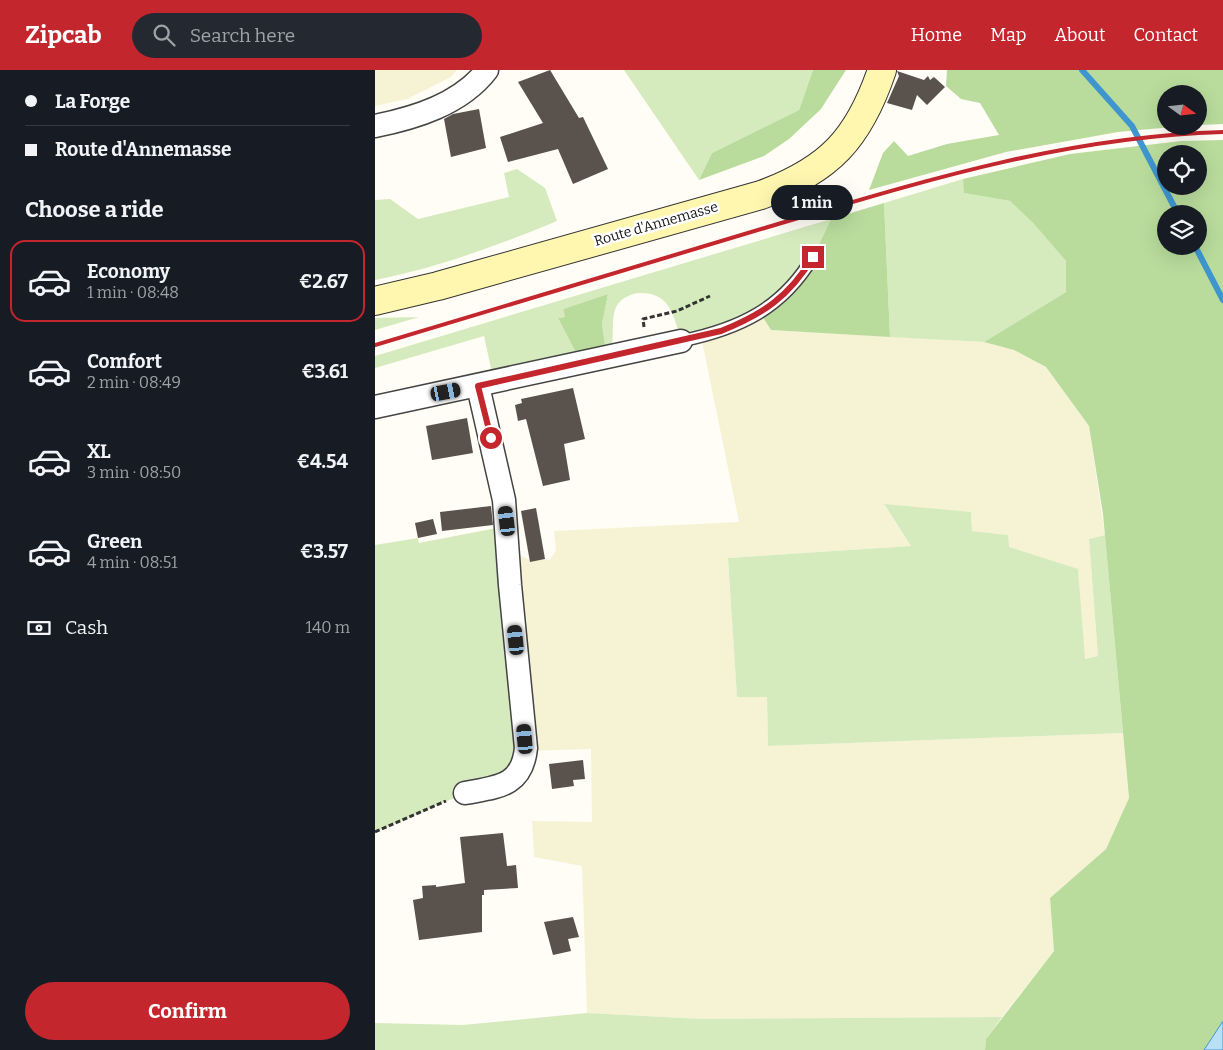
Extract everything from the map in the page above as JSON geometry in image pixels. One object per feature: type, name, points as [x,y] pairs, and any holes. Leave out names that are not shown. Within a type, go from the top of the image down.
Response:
[{"type":"main road","name":"Route d'Annemasse","points":[[375,300],[447,284],[761,195],[789,185],[821,164],[848,140],[871,99],[882,70]]},
{"type":"street","points":[[375,126],[424,112],[446,103],[473,86],[487,70]]},
{"type":"street","points":[[375,407],[681,341]]},
{"type":"street","points":[[465,794],[499,786],[510,781],[521,770],[526,748],[504,500],[478,386]]},
{"type":"lane","points":[[681,341],[721,331],[741,323],[768,308],[793,286],[813,257]]},
{"type":"path","points":[[648,349],[643,319],[677,311],[710,296]]},
{"type":"path","points":[[375,832],[465,794]]},
{"type":"shaded area","points":[[375,70],[457,70],[451,77],[407,99],[375,106]]},
{"type":"shaded area","points":[[760,313],[771,330],[984,342],[1014,350],[1046,367],[1089,426],[1105,535],[1089,539],[1098,656],[1084,659],[1078,570],[1008,547],[1008,535],[972,531],[971,513],[884,505],[911,546],[728,558],[737,696],[767,697],[768,746],[1123,733],[1129,798],[1106,849],[1050,898],[1054,951],[1002,1017],[702,1019],[587,1013],[582,866],[534,857],[532,821],[592,822],[591,749],[526,751],[519,555],[530,560],[550,560],[556,550],[554,531],[739,522],[701,336]]},
{"type":"green space","points":[[624,70],[813,70],[799,110],[712,153],[699,180]]},
{"type":"green space","points":[[813,70],[846,70],[821,109],[789,139],[764,156],[699,180],[712,153],[799,110]]},
{"type":"green space","points":[[947,70],[1223,70],[1223,124],[1207,125],[1207,85],[1157,85],[1157,128],[1118,132],[1006,152],[869,190],[883,153],[894,141],[908,156],[947,144],[999,135],[980,103],[961,99],[946,86]]},
{"type":"green space","points":[[1223,140],[1223,1021],[1204,1050],[985,1050],[986,1039],[1054,951],[1050,898],[1106,849],[1129,798],[1103,514],[1089,426],[1046,367],[1014,350],[984,342],[1066,292],[1066,261],[1033,223],[1010,201],[964,193],[963,179],[1070,154],[1181,141]]},
{"type":"green space","points":[[517,169],[545,188],[557,221],[467,255],[375,280],[375,200],[390,199],[418,219],[509,197],[504,173]]},
{"type":"green space","points":[[963,179],[965,193],[1010,201],[1033,223],[1066,261],[1066,292],[984,342],[890,337],[884,203]]},
{"type":"green space","points":[[884,203],[890,337],[771,330],[760,313],[813,257],[831,219]]},
{"type":"green space","points":[[831,219],[813,257],[776,302],[681,341],[673,314],[664,301],[649,293],[638,293],[625,297],[616,307],[612,345],[605,345],[602,324],[608,294],[563,309],[565,317],[558,318],[581,363],[494,382],[484,336],[375,368],[375,356]]},
{"type":"green space","points":[[608,294],[602,324],[605,345],[590,350],[575,351],[558,318],[565,317],[563,309]]},
{"type":"green space","points":[[419,317],[375,330],[375,318]]},
{"type":"green space","points":[[884,504],[971,512],[972,531],[1008,535],[1009,547],[1078,569],[1085,659],[1098,656],[1089,539],[1105,535],[1123,733],[768,746],[767,697],[737,697],[728,558],[911,546]]},
{"type":"green space","points":[[507,526],[524,761],[459,796],[375,832],[375,545],[418,538],[419,543]]},
{"type":"green space","points":[[587,1013],[702,1019],[1002,1017],[986,1039],[985,1050],[375,1050],[375,1023],[463,1025]]},
{"type":"water","points":[[1223,1021],[1223,1050],[1204,1050]]},
{"type":"building","points":[[550,70],[579,118],[583,117],[608,169],[573,184],[558,149],[508,162],[500,137],[543,123],[518,82]]},
{"type":"building","points":[[897,71],[924,80],[928,76],[930,80],[934,77],[945,87],[927,105],[917,95],[912,110],[887,103],[899,76]]},
{"type":"building","points":[[479,109],[486,148],[451,157],[444,119],[453,114]]},
{"type":"building","points":[[573,388],[585,439],[564,444],[570,480],[543,486],[526,419],[518,421],[515,405],[522,403],[521,399]]},
{"type":"building","points":[[467,418],[473,453],[432,460],[426,426]]},
{"type":"building","points":[[491,506],[493,525],[442,531],[440,512]]},
{"type":"building","points":[[536,508],[545,559],[530,562],[521,511]]},
{"type":"building","points":[[433,519],[437,534],[418,538],[415,523]]},
{"type":"building","points":[[583,760],[585,779],[573,780],[574,786],[552,789],[549,764]]},
{"type":"building","points":[[503,833],[507,866],[516,865],[518,888],[484,890],[484,895],[482,895],[482,932],[419,940],[413,900],[423,898],[422,886],[436,885],[436,887],[465,883],[460,837]]},
{"type":"building","points":[[573,917],[579,937],[568,939],[571,951],[553,955],[544,922]]},
{"type":"waterway","points":[[1082,70],[1132,126],[1173,205]]},
{"type":"waterway","points":[[1200,255],[1223,300]]},
{"type":"railway","points":[[375,345],[936,178],[1048,152],[1163,136],[1223,132]]},
{"type":"route","points":[[491,438],[478,386],[721,331],[760,313],[786,294],[801,276],[813,257]]}]
